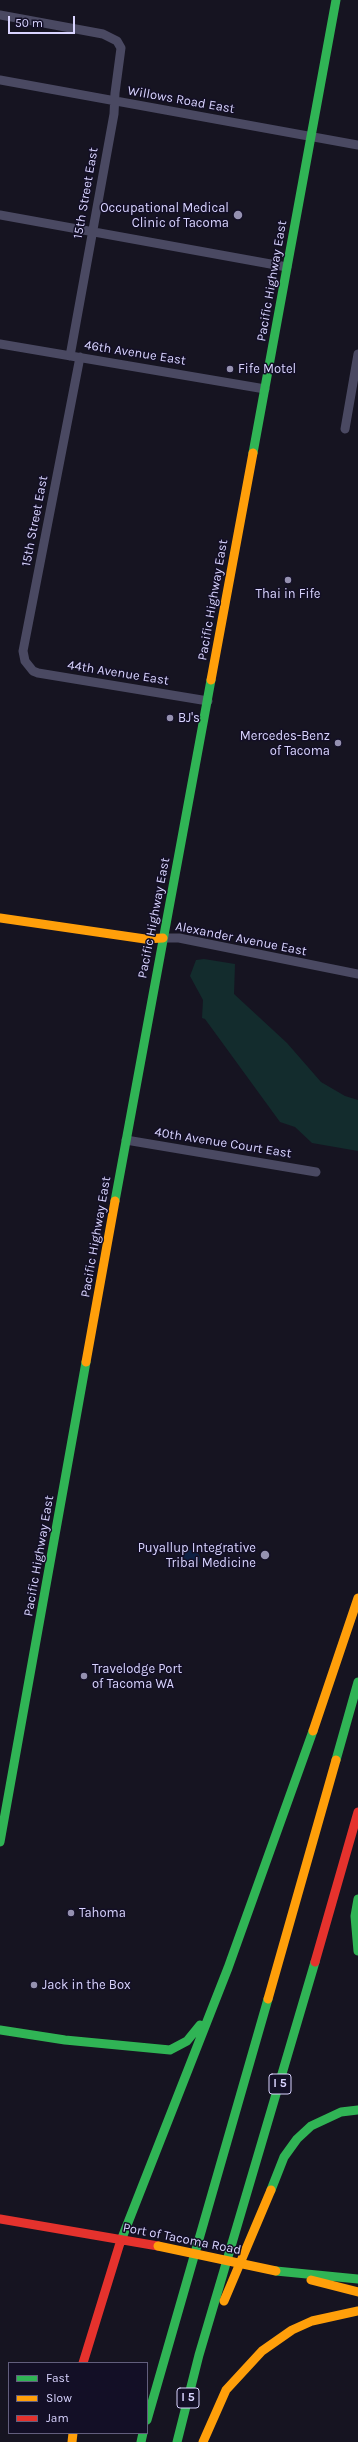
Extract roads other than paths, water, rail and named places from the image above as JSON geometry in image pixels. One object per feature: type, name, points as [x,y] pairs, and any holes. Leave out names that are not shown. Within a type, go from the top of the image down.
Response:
[{"type":"main road","name":"Pacific Highway East","points":[[0,1842],[126,1140],[336,0]]},
{"type":"main road","name":"Alexander Avenue East","points":[[0,918],[145,939],[164,938]]},
{"type":"main road","points":[[83,2362],[101,2299],[122,2240],[294,1788],[358,1598]]},
{"type":"main road","points":[[148,2417],[358,1682]]},
{"type":"main road","name":"I 5","points":[[177,2442],[199,2355],[258,2159],[358,1812]]},
{"type":"main road","points":[[358,1899],[355,1916],[358,1951]]},
{"type":"main road","points":[[0,2030],[139,2050],[170,2050],[187,2041],[210,2011]]},
{"type":"main road","points":[[0,2021],[29,2035]]},
{"type":"main road","points":[[199,2355],[250,2244],[284,2157],[297,2139],[311,2126],[341,2112],[358,2110]]},
{"type":"main road","name":"Port of Tacoma Road","points":[[0,2219],[158,2246],[276,2271],[358,2292]]},
{"type":"main road","points":[[276,2271],[358,2279]]},
{"type":"main road","points":[[203,2442],[215,2411],[226,2390],[244,2368],[262,2351],[292,2330],[312,2321],[358,2311]]},
{"type":"street","name":"15th Street East","points":[[0,15],[103,34],[119,42],[122,50],[115,102],[70,356]]},
{"type":"street","name":"Willows Road East","points":[[0,80],[115,102],[311,136],[358,146]]},
{"type":"street","points":[[0,215],[287,267]]},
{"type":"street","name":"46th Avenue East","points":[[0,344],[265,389]]},
{"type":"street","points":[[345,429],[358,354]]},
{"type":"street","name":"15th Street East","points":[[27,665],[23,651],[80,357]]},
{"type":"street","name":"44th Avenue East","points":[[27,665],[38,673],[208,701]]},
{"type":"street","name":"Alexander Avenue East","points":[[164,938],[179,938],[358,974]]},
{"type":"street","name":"40th Avenue Court East","points":[[126,1140],[316,1172]]},
{"type":"water","points":[[187,1550],[195,1550],[200,1555],[198,1566],[195,1568],[187,1568],[182,1563],[182,1555]]},
{"type":"place","name":"Occupational Medical Clinic of Tacoma","points":[[238,215]]},
{"type":"place","name":"Fife Motel","points":[[230,369]]},
{"type":"place","name":"Thai in Fife","points":[[288,580]]},
{"type":"place","name":"BJ's","points":[[170,718]]},
{"type":"place","name":"Mercedes-Benz of Tacoma","points":[[338,743]]},
{"type":"place","name":"Puyallup Integrative Tribal Medicine","points":[[265,1555]]},
{"type":"place","name":"Travelodge Port of Tacoma WA","points":[[84,1676]]},
{"type":"place","name":"Tahoma","points":[[71,1913]]},
{"type":"place","name":"Jack in the Box","points":[[34,1985]]}]
